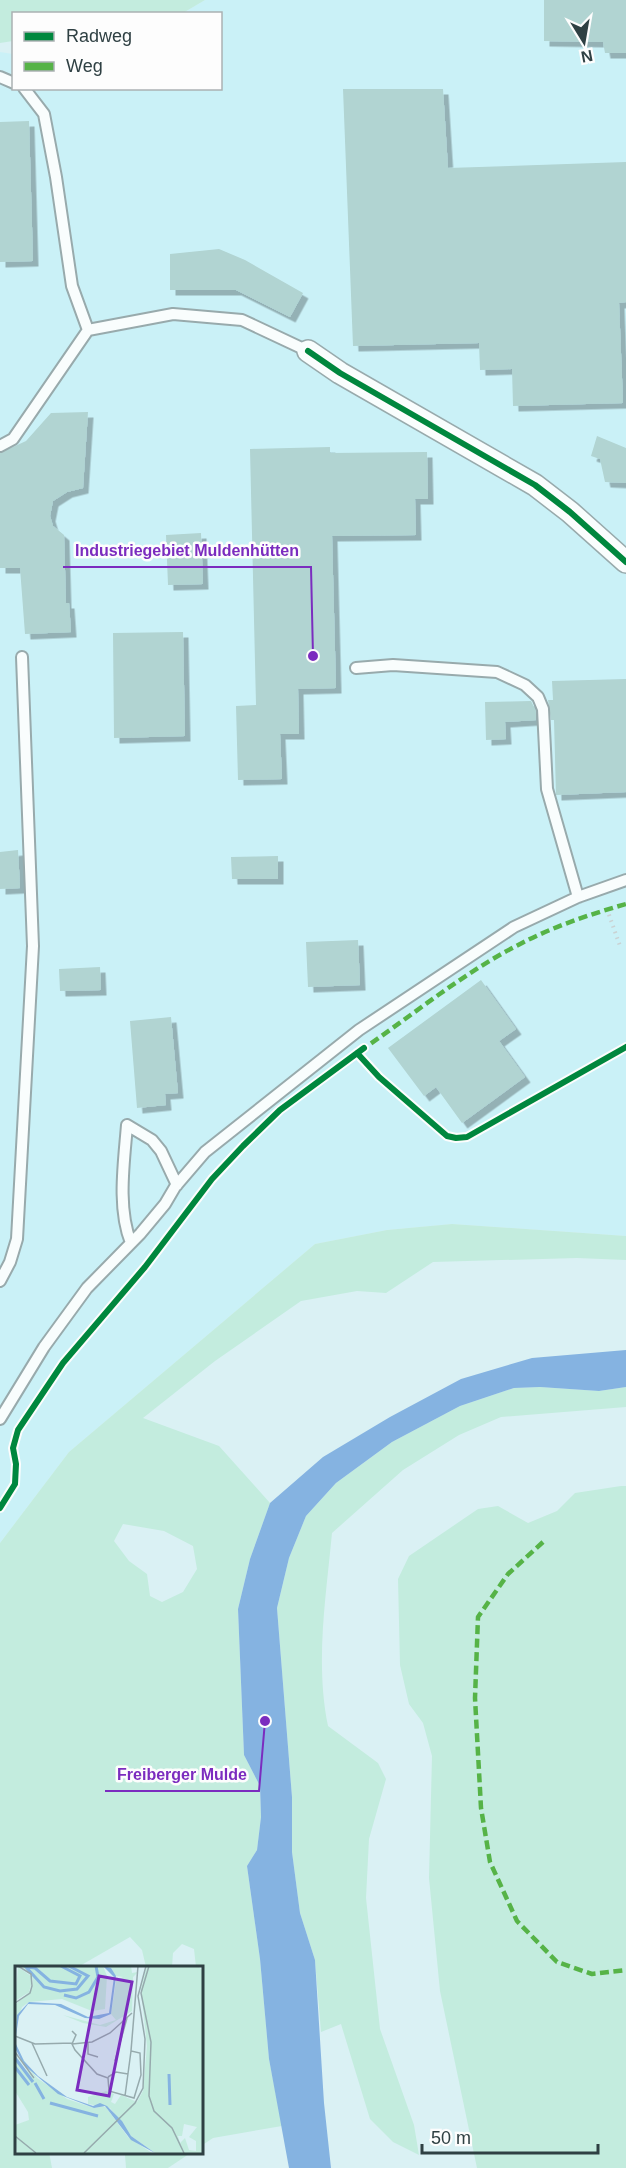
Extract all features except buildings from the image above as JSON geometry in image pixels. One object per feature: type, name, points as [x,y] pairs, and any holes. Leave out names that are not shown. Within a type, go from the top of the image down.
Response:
[{"type":"street","points":[[308,351],[350,378],[535,485],[570,512],[626,562]]},
{"type":"lane","points":[[26,90],[44,114],[72,286],[88,330]]},
{"type":"lane","points":[[0,446],[13,439],[88,330],[173,314],[242,320],[308,351]]},
{"type":"lane","points":[[0,1281],[10,1262],[17,1239],[33,946],[22,657]]},
{"type":"lane","points":[[356,668],[393,665],[497,672],[525,685],[538,697],[543,709],[547,789],[578,897]]},
{"type":"lane","points":[[0,1419],[44,1347],[87,1288],[131,1244],[205,1152],[359,1030],[514,927],[578,897],[626,880]]},
{"type":"lane","points":[[131,1244],[126,1231],[124,1209],[123,1166],[127,1125],[152,1140],[161,1151],[177,1185]]},
{"type":"path","points":[[607,909],[620,946]]},
{"type":"shaded area","points":[[205,0],[626,0],[626,1236],[452,1224],[387,1230],[315,1244],[69,1452],[0,1543],[0,52],[12,54],[12,90],[222,90],[222,12],[185,12]]},
{"type":"green space","points":[[0,0],[205,0],[185,12],[12,12],[12,41],[0,43]]},
{"type":"green space","points":[[452,1224],[626,1236],[626,1260],[577,1258],[433,1262],[386,1293],[357,1291],[301,1301],[215,1361],[143,1418],[219,1446],[270,1503],[250,1559],[238,1609],[244,1755],[260,1786],[261,1817],[257,1850],[247,1866],[260,1959],[269,2059],[282,2126],[213,2138],[202,2145],[202,1966],[196,1966],[194,1949],[182,1944],[173,1953],[172,1966],[146,1966],[142,1950],[130,1937],[80,1966],[15,1966],[15,2153],[49,2153],[52,2168],[0,2168],[0,1543],[69,1452],[315,1244],[387,1230]],"holes":[[[123,1524],[164,1531],[193,1546],[197,1569],[183,1592],[162,1602],[150,1596],[147,1574],[129,1561],[114,1541]]]},
{"type":"green space","points":[[540,1387],[599,1391],[626,1387],[626,1407],[501,1417],[459,1435],[403,1470],[332,1533],[323,1630],[324,1702],[328,1726],[378,1763],[386,1779],[369,1839],[366,1898],[380,2029],[414,2125],[419,2155],[393,2142],[370,2119],[341,2024],[321,2032],[315,1960],[300,1913],[292,1852],[292,1797],[277,1608],[289,1558],[306,1516],[336,1483],[392,1442],[460,1406],[514,1388]]},
{"type":"green space","points":[[626,1486],[626,2168],[477,2168],[440,1991],[429,1878],[432,1756],[423,1723],[409,1704],[400,1665],[398,1579],[409,1556],[478,1509],[498,1506],[528,1523],[557,1511],[575,1493]]},
{"type":"green space","points":[[123,2153],[190,2153],[168,2168],[126,2168]]},
{"type":"water","points":[[626,1350],[626,1387],[599,1391],[540,1387],[514,1388],[460,1406],[392,1442],[336,1483],[306,1516],[289,1558],[277,1608],[292,1797],[292,1852],[300,1913],[315,1960],[324,2103],[331,2168],[289,2168],[269,2059],[260,1959],[247,1866],[257,1850],[261,1817],[260,1786],[244,1755],[238,1609],[250,1559],[270,1503],[323,1457],[390,1417],[461,1379],[532,1358]]},
{"type":"marked path","points":[[360,1051],[459,980],[501,954],[560,926],[626,904]]},
{"type":"marked path","points":[[543,1542],[508,1574],[478,1617],[475,1698],[481,1808],[490,1862],[517,1921],[557,1962],[592,1974],[626,1970]]},
{"type":"cycle path","points":[[308,351],[340,373],[535,485],[570,512],[626,562]]},
{"type":"cycle path","points":[[357,1053],[379,1077],[447,1136],[456,1138],[467,1137],[626,1047]]},
{"type":"cycle path","points":[[0,1508],[15,1484],[16,1464],[13,1448],[18,1430],[63,1363],[145,1267],[212,1179],[243,1146],[280,1110],[364,1048]]},
{"type":"place","name":"Industriegebiet Muldenhütten","points":[[313,656]]},
{"type":"place","name":"Freiberger Mulde","points":[[265,1721]]}]
